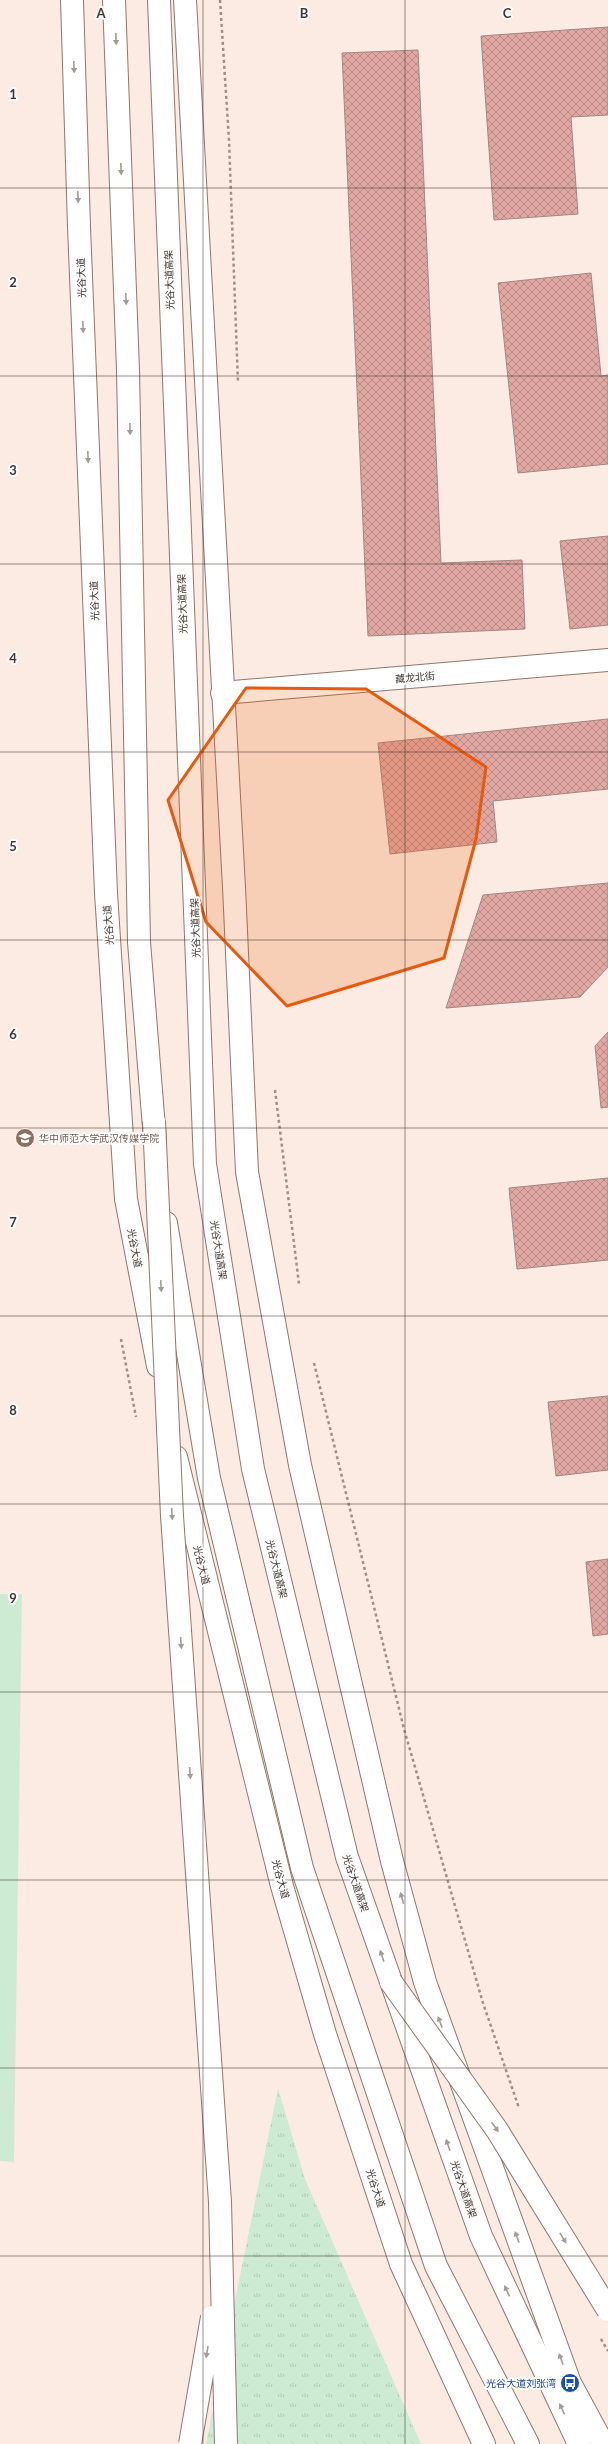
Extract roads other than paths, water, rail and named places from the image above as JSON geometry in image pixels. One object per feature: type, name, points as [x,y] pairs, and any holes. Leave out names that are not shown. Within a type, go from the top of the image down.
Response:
[{"type":"main road","name":"光谷大道","points":[[72,0],[79,227],[106,893],[126,1199],[181,1482],[282,1886],[326,2034],[401,2264],[484,2444]]},
{"type":"main road","points":[[114,0],[128,370],[139,942],[159,1183],[209,1478],[302,1868],[436,2266],[528,2444]]},
{"type":"main road","name":"光谷大道高架","points":[[159,0],[205,1164],[253,1469],[347,1857],[480,2236],[579,2444]]},
{"type":"main road","points":[[185,0],[248,1172],[300,1465],[392,1861],[425,1982],[570,2383],[603,2444]]},
{"type":"main road","name":"藏龙北街","points":[[222,693],[608,660]]},
{"type":"main road","points":[[154,1121],[172,1516],[220,2202],[226,2444]]},
{"type":"main road","points":[[391,1982],[497,2130],[608,2310]]},
{"type":"main road","points":[[190,2444],[210,2332],[220,2202]]},
{"type":"place","name":"华中师范大学武汉传媒学院","points":[[25,1138]]},
{"type":"place","name":"光谷大道刘张湾","points":[[570,2383]]}]
